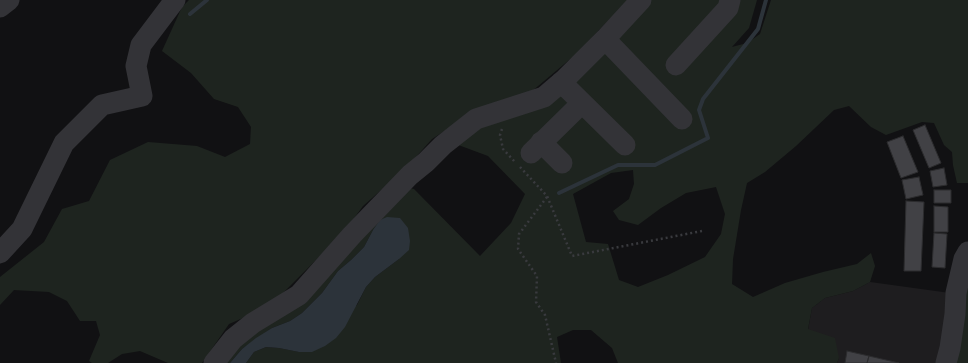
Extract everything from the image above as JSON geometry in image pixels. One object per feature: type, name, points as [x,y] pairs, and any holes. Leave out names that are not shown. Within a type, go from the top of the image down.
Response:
[{"type":"street","points":[[0,7],[8,0]]},
{"type":"street","points":[[0,253],[22,229],[64,143],[102,105],[142,96],[136,66],[141,45],[175,0]]},
{"type":"street","points":[[214,363],[234,339],[253,323],[298,295],[352,235],[410,175],[448,141],[476,119],[544,97],[605,40],[641,0]]},
{"type":"street","points":[[676,65],[728,8],[730,0]]},
{"type":"street","points":[[605,40],[682,119]]},
{"type":"street","points":[[561,82],[625,145]]},
{"type":"street","points":[[562,163],[536,147],[582,103]]},
{"type":"street","points":[[946,363],[950,348],[955,314],[956,293],[964,259],[968,252]]},
{"type":"path","points":[[504,126],[500,135],[503,149],[547,196],[572,256],[702,231]]},
{"type":"path","points":[[547,196],[519,234],[518,249],[537,276],[536,302],[545,315],[556,363]]},
{"type":"shaded area","points":[[189,0],[628,0],[575,55],[525,97],[460,121],[432,139],[406,168],[363,206],[344,232],[277,299],[259,311],[229,324],[202,363],[168,363],[140,351],[122,354],[108,363],[92,363],[89,361],[100,335],[96,321],[80,321],[67,301],[49,292],[14,290],[0,305],[0,277],[44,242],[62,209],[89,201],[110,160],[148,142],[197,146],[225,157],[250,144],[251,127],[238,107],[214,99],[191,73],[162,51],[182,7]]},
{"type":"shaded area","points":[[648,0],[757,0],[749,28],[732,47],[747,43],[760,34],[771,0],[968,0],[968,183],[957,183],[952,152],[944,145],[934,123],[922,122],[886,135],[871,127],[849,106],[834,110],[796,146],[765,172],[747,183],[733,259],[732,284],[753,297],[785,283],[857,264],[871,253],[875,266],[870,282],[853,291],[825,298],[812,308],[808,329],[835,338],[839,358],[837,363],[618,363],[612,348],[591,330],[573,330],[557,337],[561,363],[246,363],[254,352],[266,347],[299,352],[357,305],[366,287],[375,277],[399,259],[373,230],[364,247],[338,271],[322,293],[302,313],[290,321],[272,328],[242,349],[230,363],[218,363],[405,187],[414,189],[480,256],[511,223],[525,194],[488,156],[453,143],[490,123],[550,102]],"holes":[[[633,170],[634,184],[629,199],[613,211],[619,220],[638,225],[661,208],[686,193],[716,187],[725,214],[721,234],[705,257],[668,275],[638,287],[619,280],[608,244],[586,242],[573,194],[611,173]]]},
{"type":"shaded area","points":[[387,217],[400,218],[408,228],[410,241],[409,250],[375,277],[366,287],[345,327],[336,338],[325,346],[312,352],[299,352],[266,347],[254,352],[246,363],[230,363],[242,349],[256,338],[272,328],[290,321],[302,313],[322,293],[338,271],[364,247],[380,220]]},
{"type":"shaded area","points":[[870,282],[950,293],[941,363],[837,363],[839,358],[808,330],[812,308],[825,298],[853,291]]},
{"type":"shaded area","points":[[968,284],[968,363],[951,363]]},
{"type":"building","points":[[925,125],[941,163],[929,168],[913,130]]},
{"type":"building","points":[[903,136],[918,172],[901,178],[887,142]]},
{"type":"building","points":[[944,168],[947,185],[933,187],[930,171]]},
{"type":"building","points":[[919,177],[923,195],[906,199],[902,180]]},
{"type":"building","points":[[934,190],[951,190],[951,203],[934,203]]},
{"type":"building","points":[[906,201],[924,202],[921,271],[904,271]]},
{"type":"building","points":[[934,206],[948,207],[948,232],[934,232]]},
{"type":"building","points":[[934,233],[947,234],[945,268],[932,267]]},
{"type":"building","points":[[847,351],[869,356],[867,363],[845,363]]},
{"type":"building","points":[[869,356],[899,363],[867,363]]},
{"type":"waterway","points":[[190,14],[207,0]]},
{"type":"waterway","points":[[559,193],[618,165],[655,165],[708,138],[699,110],[703,99],[758,29],[766,0]]}]
